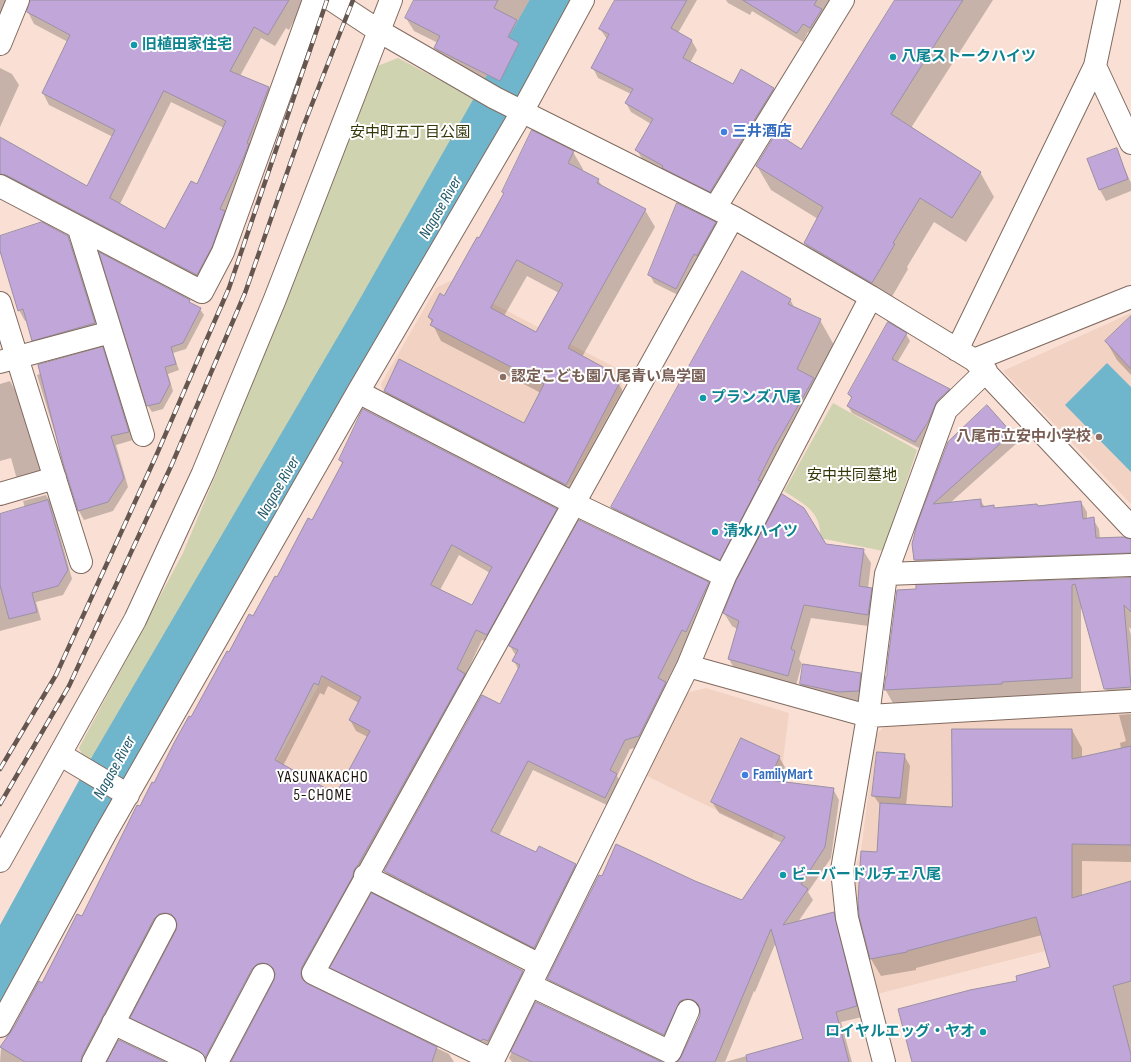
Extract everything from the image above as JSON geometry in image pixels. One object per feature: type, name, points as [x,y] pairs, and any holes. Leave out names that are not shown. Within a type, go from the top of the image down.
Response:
[{"type":"street","points":[[0,44],[18,0]]},
{"type":"street","points":[[0,186],[79,229],[202,292],[223,252],[314,0]]},
{"type":"street","points":[[332,0],[380,31],[510,105],[724,213],[871,297],[972,360],[1131,527]]},
{"type":"street","points":[[0,861],[136,620],[203,473],[275,299],[391,0]]},
{"type":"street","points":[[0,1026],[124,793],[358,392],[510,105],[583,0]]},
{"type":"street","points":[[843,0],[724,213],[573,503],[365,876],[313,973],[492,1061],[688,666],[726,576],[871,297]]},
{"type":"street","points":[[884,1062],[847,918],[842,870],[868,716],[886,574],[946,410],[972,360],[1095,66],[1109,0]]},
{"type":"street","points":[[1095,66],[1131,143]]},
{"type":"street","points":[[79,229],[143,435]]},
{"type":"street","points":[[972,360],[1131,297]]},
{"type":"street","points":[[0,302],[9,360],[55,478],[81,562]]},
{"type":"street","points":[[9,360],[111,332]]},
{"type":"street","points":[[358,392],[573,503],[726,576]]},
{"type":"street","points":[[0,494],[55,478]]},
{"type":"street","points":[[886,574],[1131,565]]},
{"type":"street","points":[[688,666],[868,716],[1131,701]]},
{"type":"street","points":[[61,755],[124,793]]},
{"type":"street","points":[[365,876],[540,965]]},
{"type":"street","points":[[92,1062],[165,925]]},
{"type":"street","points":[[217,1062],[263,975]]},
{"type":"street","points":[[530,985],[670,1052],[688,1011]]},
{"type":"street","points":[[113,1023],[194,1062]]},
{"type":"shaded area","name":"認定こども園八尾青い鳥学園","points":[[450,281],[618,369],[623,388],[571,483],[557,485],[385,398],[381,384],[436,288]]},
{"type":"shaded area","name":"八尾市立安中小学校","points":[[1131,313],[1131,504],[1003,371]]},
{"type":"shaded area","points":[[357,617],[469,674],[345,901],[233,839]]},
{"type":"shaded area","points":[[706,688],[789,713],[773,838],[647,776],[686,693]]},
{"type":"shaded area","points":[[1131,709],[1131,929],[877,994],[850,884],[861,851],[876,735],[884,727]]},
{"type":"green space","name":"安中町五丁目公園","points":[[398,58],[491,107],[105,769],[85,760],[79,748],[183,553],[219,467],[375,67]]},
{"type":"green space","name":"安中共同墓地","points":[[833,403],[917,450],[883,551],[820,538],[820,529],[815,515],[805,505],[784,491]]},
{"type":"water","points":[[1107,363],[1131,387],[1131,472],[1065,405]]},
{"type":"building","points":[[30,0],[289,0],[268,35],[254,27],[230,71],[269,87],[247,143],[249,144],[243,159],[220,209],[225,211],[212,247],[197,275],[6,175],[0,174],[0,137],[87,186],[115,130],[42,93],[70,35],[27,12]],"holes":[[[164,91],[226,121],[197,184],[191,181],[165,229],[110,198]]]},
{"type":"building","points":[[414,0],[498,0],[494,8],[517,20],[508,37],[519,43],[500,81],[434,48],[440,36],[405,18]]},
{"type":"building","points":[[615,0],[687,0],[671,28],[692,40],[683,58],[733,84],[741,69],[774,88],[710,192],[662,168],[663,166],[635,150],[653,119],[625,103],[633,89],[591,68],[609,34],[599,29]]},
{"type":"building","points":[[743,0],[817,0],[814,5],[822,9],[810,28],[803,24],[797,33]]},
{"type":"building","name":"八尾ストークハイツ","points":[[895,0],[963,0],[891,114],[981,172],[952,218],[920,198],[893,243],[895,244],[872,283],[804,243],[823,207],[756,166],[776,133],[801,149]]},
{"type":"building","points":[[532,130],[574,151],[568,163],[599,179],[597,183],[646,209],[568,348],[614,373],[611,379],[619,384],[566,485],[384,391],[399,359],[524,423],[544,384],[430,325],[433,320],[428,317],[440,293],[444,296],[477,237],[479,238],[504,193],[502,192]],"holes":[[[517,260],[563,284],[536,332],[491,308]]]},
{"type":"building","points":[[1117,148],[1128,179],[1099,190],[1087,159]]},
{"type":"building","points":[[677,203],[716,222],[697,256],[694,254],[676,289],[648,275]]},
{"type":"building","points":[[42,222],[68,236],[95,323],[32,341],[23,309],[18,311],[0,251],[0,236]]},
{"type":"building","points":[[99,252],[190,300],[189,302],[201,308],[183,343],[171,347],[176,364],[165,367],[170,384],[160,403],[147,406]]},
{"type":"building","points":[[742,271],[791,299],[788,304],[821,319],[797,369],[814,378],[775,446],[758,480],[761,481],[720,560],[611,507]]},
{"type":"building","points":[[1131,316],[1131,369],[1105,341]]},
{"type":"building","points":[[888,322],[907,333],[892,359],[950,389],[937,401],[928,422],[915,442],[847,406],[852,397],[848,394]]},
{"type":"building","points":[[103,347],[129,432],[111,436],[124,478],[108,502],[78,511],[63,463],[38,365]]},
{"type":"building","points":[[987,405],[1012,433],[933,504],[981,499],[981,507],[994,505],[994,508],[1037,504],[1038,506],[1081,501],[1083,519],[1094,517],[1096,538],[1123,537],[1131,539],[1131,553],[914,560],[912,544],[917,524],[948,442]]},
{"type":"building","points":[[363,409],[557,509],[487,635],[476,630],[457,669],[465,674],[354,870],[353,876],[302,967],[302,979],[308,984],[437,1047],[432,1062],[231,1062],[274,980],[275,974],[273,968],[268,964],[263,963],[257,964],[252,969],[205,1058],[199,1051],[130,1018],[176,930],[177,924],[175,918],[171,914],[165,913],[159,914],[154,919],[82,1056],[81,1062],[25,1062],[0,1047],[14,1027],[39,981],[42,983],[77,914],[82,916],[137,805],[140,806],[152,782],[154,783],[174,743],[189,716],[191,717],[227,651],[229,652],[249,614],[253,616],[275,576],[277,577],[308,518],[312,520],[343,462],[339,460]],"holes":[[[452,545],[492,567],[472,605],[431,585]],[[322,676],[361,697],[349,720],[370,731],[336,794],[275,760],[314,683],[318,685]]]},
{"type":"building","points":[[782,494],[804,508],[826,544],[864,549],[859,586],[872,588],[868,615],[804,605],[791,649],[795,651],[788,676],[728,659],[739,621],[723,613],[736,581]]},
{"type":"building","points":[[48,500],[68,570],[58,586],[32,593],[37,612],[9,619],[0,585],[0,514]]},
{"type":"building","points":[[579,520],[709,582],[686,632],[682,630],[658,678],[666,682],[639,736],[625,740],[610,770],[617,774],[605,798],[528,761],[491,831],[536,852],[539,846],[576,864],[534,948],[384,871],[482,695],[500,704],[520,665],[512,661],[518,650],[509,646]]},
{"type":"building","points":[[1131,578],[1131,612],[1124,605],[1131,687],[1104,689],[1075,584],[1072,585],[1072,678],[1002,682],[1002,684],[884,690],[897,590],[916,589],[916,585]]},
{"type":"building","points":[[803,664],[861,673],[859,691],[838,692],[800,684]]},
{"type":"building","points":[[952,729],[1072,729],[1072,759],[1131,746],[1131,845],[1072,844],[1072,898],[1131,881],[1131,981],[1113,986],[1131,1055],[1131,1062],[912,1062],[898,1009],[970,990],[1017,981],[1016,976],[1050,967],[1036,917],[907,952],[870,959],[859,916],[858,901],[861,851],[877,852],[880,803],[952,807]]},
{"type":"building","points":[[741,738],[780,756],[769,780],[834,788],[825,847],[801,884],[808,889],[783,925],[834,912],[857,1006],[836,1012],[849,1062],[747,1062],[746,1055],[803,1039],[771,929],[715,1062],[677,1062],[681,1057],[700,1016],[698,1004],[693,1000],[687,999],[680,1001],[664,1035],[547,979],[599,875],[602,876],[616,844],[695,881],[742,900],[785,837],[711,802]]},
{"type":"building","points":[[877,752],[905,754],[900,798],[872,796]]},
{"type":"building","points":[[372,893],[523,971],[488,1041],[483,1039],[481,1041],[330,968]]},
{"type":"building","points":[[536,1002],[662,1062],[532,1062],[511,1052]]},
{"type":"building","points":[[119,1040],[165,1062],[107,1062]]},
{"type":"waterway","name":"Nagase River","points":[[0,978],[115,768],[379,317],[559,0]]},
{"type":"railway","points":[[0,769],[56,675],[156,456],[229,288],[327,0]]},
{"type":"railway","points":[[0,804],[69,686],[172,464],[245,293],[303,127],[353,0]]},
{"type":"place","name":"旧植田家住宅","points":[[134,45]]},
{"type":"place","name":"八尾ストークハイツ","points":[[893,57]]},
{"type":"place","name":"三井酒店","points":[[724,132]]},
{"type":"place","name":"認定こども園八尾青い鳥学園","points":[[503,377]]},
{"type":"place","name":"プランズ八尾","points":[[703,398]]},
{"type":"place","name":"八尾市立安中小学校","points":[[1099,437]]},
{"type":"place","name":"清水ハイツ","points":[[715,532]]},
{"type":"place","name":"FamilyMart","points":[[745,775]]},
{"type":"place","name":"ビーバードルチェ八尾","points":[[783,875]]},
{"type":"place","name":"ロイヤルエッグ・ヤオ","points":[[983,1032]]},
{"type":"district","name":"YASUNAKACHO 5-CHOME","points":[[323,787]]}]
